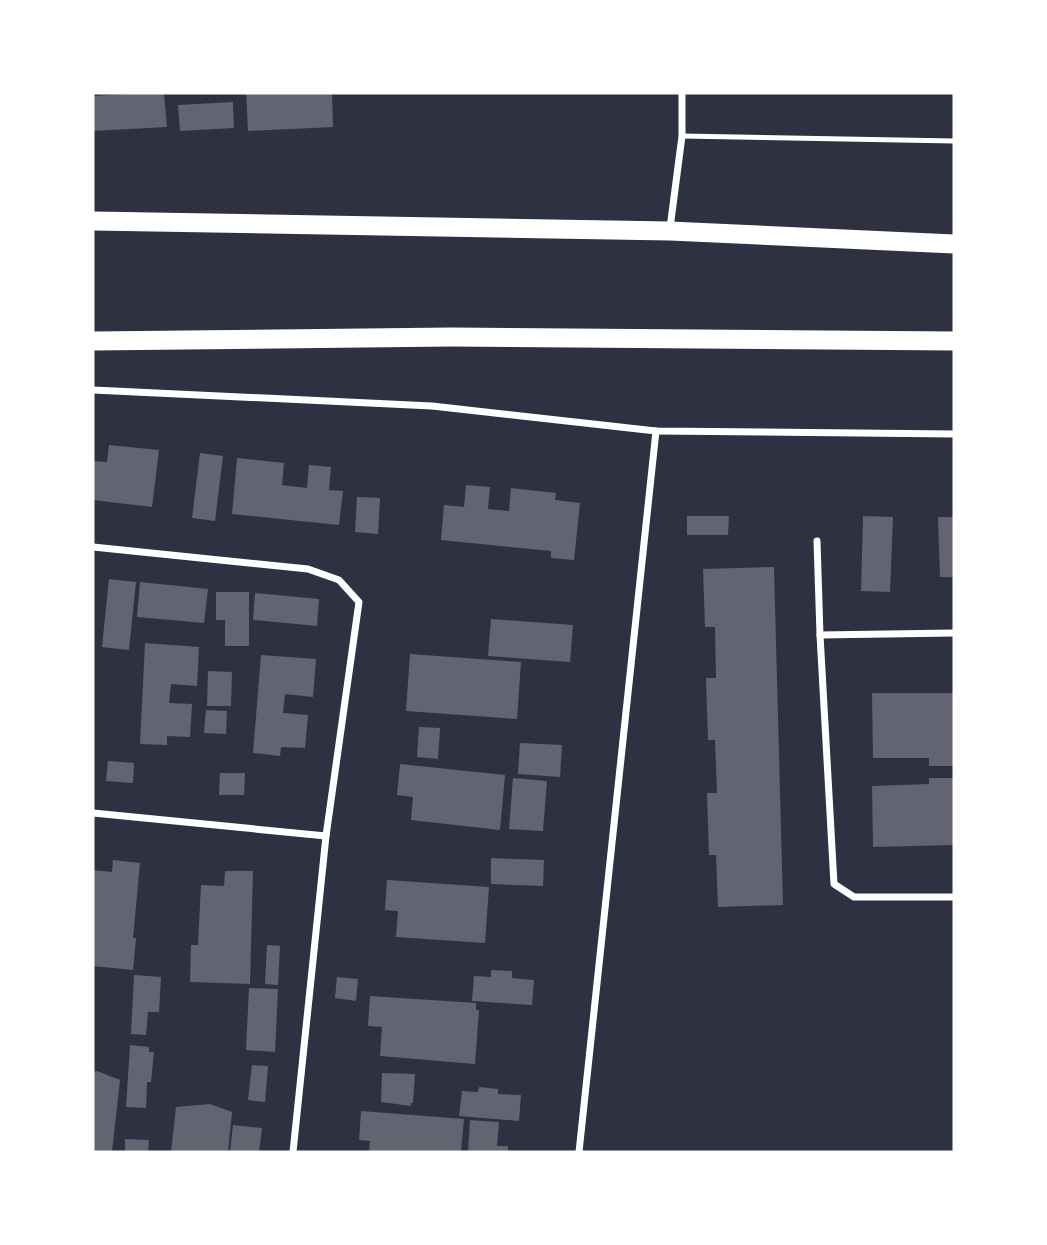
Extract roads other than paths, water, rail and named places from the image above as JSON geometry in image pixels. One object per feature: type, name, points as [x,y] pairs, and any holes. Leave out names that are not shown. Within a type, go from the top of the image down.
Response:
[{"type":"highway","points":[[93,220],[670,231],[954,244]]},
{"type":"highway","points":[[93,341],[466,337],[954,341]]},
{"type":"street","points":[[670,231],[682,136],[682,93]]},
{"type":"street","points":[[93,390],[432,406],[656,431],[954,434]]},
{"type":"street","points":[[579,1152],[656,431]]},
{"type":"street","points":[[817,541],[834,884],[853,897],[954,897]]},
{"type":"street","points":[[93,547],[308,569],[339,580],[359,602],[326,836],[293,1152]]},
{"type":"street","points":[[820,635],[954,633]]},
{"type":"street","points":[[93,813],[326,836]]},
{"type":"lane","points":[[682,136],[954,141]]}]
